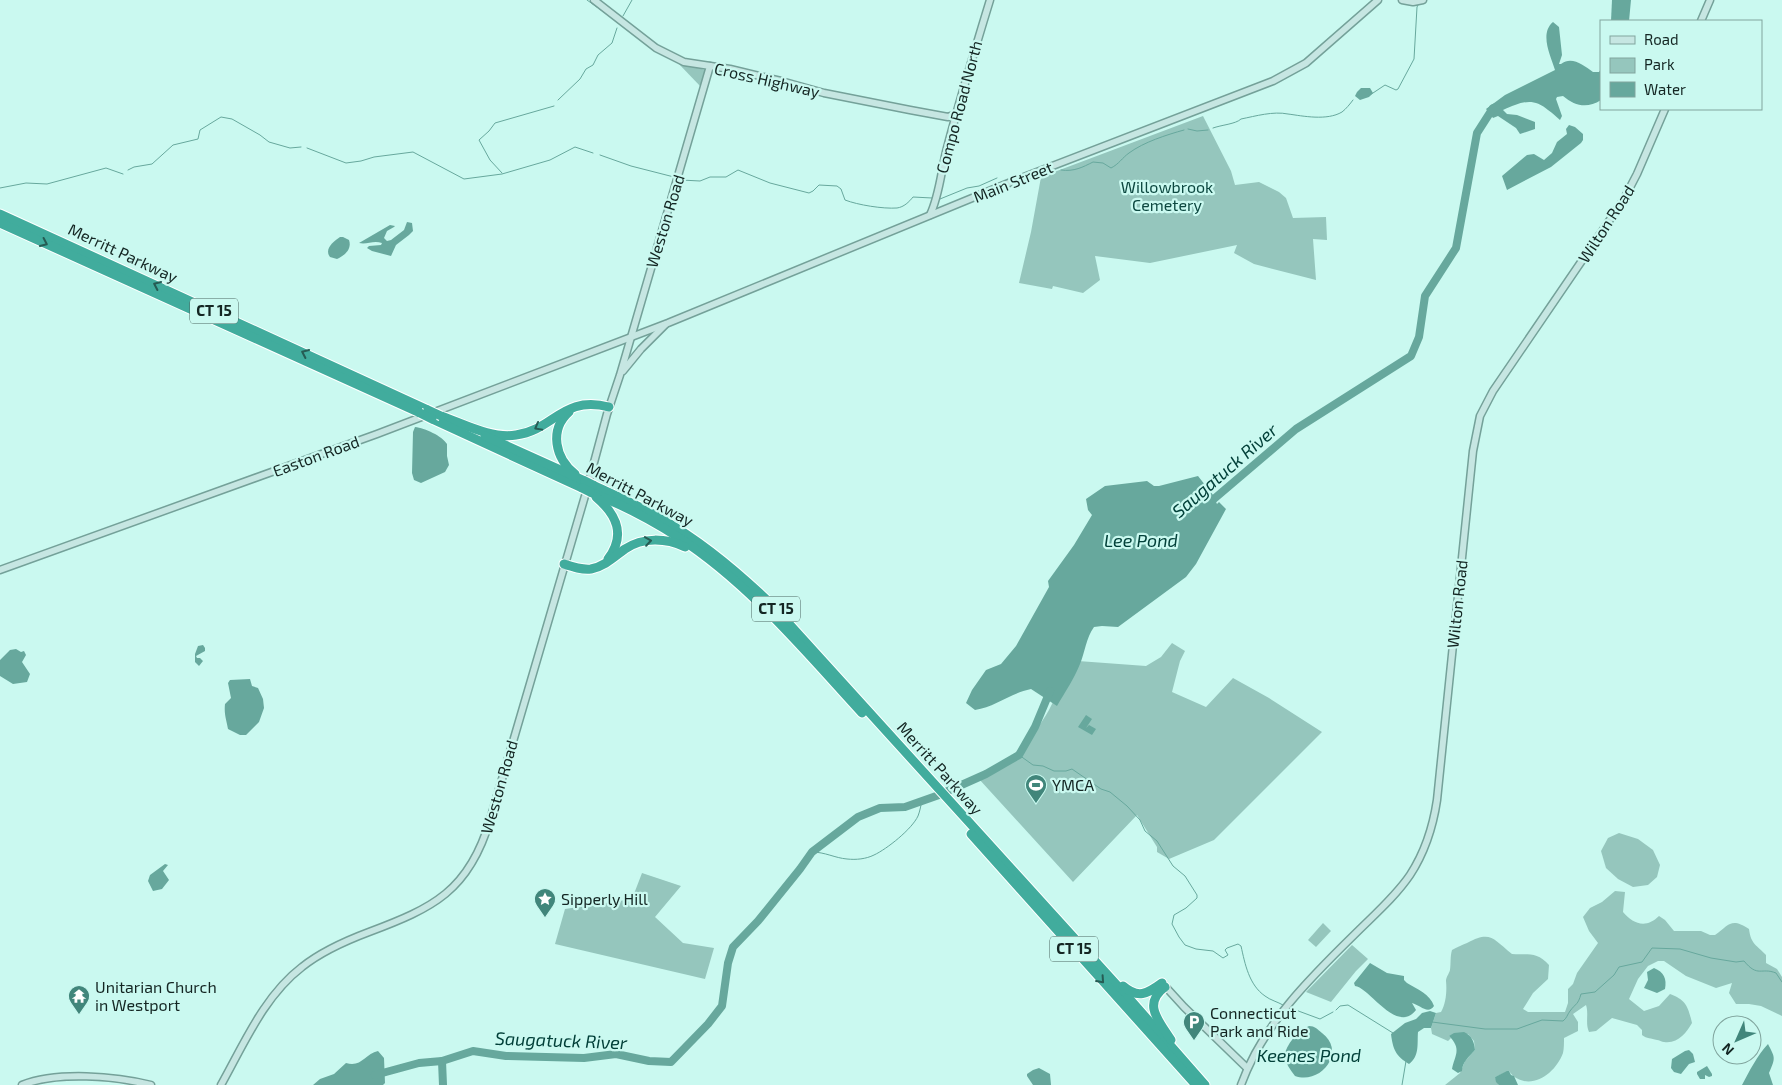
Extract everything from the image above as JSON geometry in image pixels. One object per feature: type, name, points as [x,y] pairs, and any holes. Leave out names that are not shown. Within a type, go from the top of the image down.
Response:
[{"type":"highway","name":"Merritt Parkway","points":[[0,214],[587,487],[633,511],[696,549],[735,580],[788,632],[1066,929],[1205,1085]]},
{"type":"highway","name":"Merritt Parkway","points":[[0,223],[430,414]]},
{"type":"highway","points":[[430,414],[493,434],[516,435],[535,429],[568,409],[581,404],[594,403],[609,406]]},
{"type":"highway","points":[[581,404],[562,419],[556,438],[564,463],[609,510],[617,527],[618,538],[616,548],[606,563]]},
{"type":"highway","name":"Merritt Parkway","points":[[587,487],[646,510],[686,534],[722,560],[754,587],[786,620],[924,777]]},
{"type":"highway","points":[[564,564],[586,569],[606,563],[627,548],[641,542],[653,540],[669,541],[690,549],[735,580]]},
{"type":"highway","name":"Merritt Parkway","points":[[955,811],[1196,1085]]},
{"type":"highway","points":[[1066,929],[1113,977],[1133,993],[1141,994],[1163,985]]},
{"type":"highway","points":[[1163,985],[1154,997],[1155,1013],[1176,1047],[1196,1074]]},
{"type":"main road","name":"Cross Highway","points":[[594,0],[639,36],[664,53],[686,62],[745,72],[824,93],[910,110],[948,117],[956,114]]},
{"type":"main road","name":"Compo Road North","points":[[930,215],[936,202],[944,160],[956,114],[990,0]]},
{"type":"main road","name":"Main Street","points":[[630,337],[1016,180],[1281,78],[1306,63],[1378,0]]},
{"type":"main road","points":[[1406,1],[1423,0]]},
{"type":"main road","points":[[1702,20],[1710,0]]},
{"type":"main road","name":"Weston Road","points":[[221,1085],[266,1007],[281,986],[296,971],[335,946],[431,906],[451,890],[470,868],[479,852],[487,832],[609,406],[620,375],[710,66]]},
{"type":"main road","name":"Wilton Road","points":[[1241,1085],[1247,1068],[1264,1037],[1286,1007],[1324,965],[1396,893],[1410,875],[1424,849],[1432,826],[1437,800],[1473,451],[1480,416],[1493,391],[1619,207],[1635,179],[1665,110]]},
{"type":"main road","name":"Weston Road","points":[[620,375],[636,354],[668,323]]},
{"type":"main road","name":"Easton Road","points":[[0,570],[384,431],[630,337]]},
{"type":"main road","points":[[1163,985],[1247,1068]]},
{"type":"main road","points":[[22,1085],[37,1080],[96,1077],[129,1080],[152,1085]]},
{"type":"green space","points":[[677,62],[705,70],[701,87]]},
{"type":"green space","name":"Willowbrook Cemetery","points":[[1203,116],[1231,171],[1235,185],[1259,182],[1279,192],[1286,198],[1293,218],[1326,217],[1327,240],[1313,239],[1316,280],[1254,264],[1234,253],[1237,245],[1150,263],[1095,256],[1100,280],[1083,293],[1053,286],[1052,289],[1019,283],[1041,177]]},
{"type":"green space","points":[[1172,643],[1185,651],[1180,661],[1172,692],[1206,707],[1233,678],[1269,698],[1322,732],[1214,840],[1169,859],[1157,852],[1157,847],[1137,815],[1073,882],[979,779],[1000,766],[1031,737],[1054,701],[1065,676],[1078,661],[1146,666],[1161,657]]},
{"type":"green space","points":[[1619,833],[1638,839],[1653,850],[1660,865],[1657,877],[1648,885],[1633,887],[1618,879],[1606,868],[1601,851],[1608,838]]},
{"type":"green space","points":[[642,873],[681,886],[655,917],[683,943],[714,948],[705,979],[555,944],[565,909],[632,899]]},
{"type":"green space","points":[[1615,891],[1625,892],[1623,912],[1635,922],[1649,923],[1659,916],[1674,931],[1701,931],[1710,935],[1715,935],[1734,923],[1749,929],[1753,942],[1766,955],[1766,963],[1777,969],[1782,977],[1782,1016],[1761,1006],[1736,1004],[1729,993],[1732,983],[1716,988],[1686,976],[1664,961],[1658,961],[1648,966],[1638,979],[1629,999],[1644,1011],[1659,1006],[1670,994],[1683,1001],[1688,1008],[1692,1023],[1677,1040],[1664,1042],[1647,1038],[1642,1035],[1642,1030],[1637,1025],[1612,1018],[1596,1031],[1589,1032],[1586,1005],[1573,1014],[1578,1022],[1578,1031],[1564,1038],[1563,1051],[1557,1065],[1542,1078],[1524,1081],[1515,1078],[1509,1071],[1495,1077],[1499,1085],[1445,1085],[1460,1073],[1465,1061],[1475,1050],[1474,1041],[1468,1034],[1449,1036],[1451,1038],[1448,1041],[1432,1034],[1431,1028],[1436,1013],[1441,1012],[1445,1001],[1446,980],[1450,970],[1452,950],[1475,939],[1487,937],[1496,940],[1512,954],[1532,955],[1540,958],[1549,965],[1548,979],[1533,993],[1523,1009],[1528,1012],[1565,1012],[1568,1003],[1568,989],[1598,943],[1589,931],[1583,917],[1590,908],[1602,902]]},
{"type":"green space","points":[[1323,923],[1331,931],[1316,947],[1308,940]]},
{"type":"green space","points":[[1352,945],[1368,959],[1331,1002],[1306,992]]},
{"type":"water","points":[[1612,0],[1631,0],[1629,20],[1611,20]]},
{"type":"water","points":[[1553,22],[1559,27],[1562,55],[1559,64],[1573,61],[1593,72],[1600,70],[1600,101],[1591,105],[1581,105],[1563,96],[1557,97],[1562,116],[1560,120],[1537,103],[1520,103],[1503,110],[1507,114],[1517,115],[1535,122],[1535,129],[1520,134],[1516,128],[1498,116],[1493,118],[1486,109],[1505,95],[1555,70],[1546,39],[1549,27]]},
{"type":"water","points":[[1361,88],[1370,88],[1373,93],[1369,97],[1360,100],[1355,96]]},
{"type":"water","points":[[1569,125],[1575,127],[1583,134],[1581,143],[1551,167],[1507,190],[1502,176],[1527,155],[1534,154],[1544,160],[1552,153],[1557,142],[1567,134],[1566,129]]},
{"type":"water","points":[[407,222],[412,223],[413,231],[396,245],[391,256],[367,248],[369,246],[381,245],[382,243],[359,243],[390,225],[395,226],[387,231],[384,238],[387,241],[391,240],[404,230]]},
{"type":"water","points":[[340,237],[349,240],[349,249],[337,259],[330,257],[328,254],[329,248]]},
{"type":"water","points":[[415,427],[433,433],[447,444],[449,465],[445,472],[421,483],[414,480],[412,473],[413,432]]},
{"type":"water","name":"Lee Pond","points":[[1198,476],[1217,500],[1217,504],[1219,502],[1226,509],[1196,564],[1186,577],[1118,627],[1094,627],[1089,636],[1078,670],[1057,706],[1031,689],[975,710],[966,703],[972,690],[986,670],[1001,664],[1016,646],[1049,587],[1048,581],[1074,545],[1092,515],[1088,510],[1086,499],[1105,486],[1147,481],[1154,486],[1159,486]]},
{"type":"water","points":[[203,645],[205,651],[196,656],[203,661],[199,666],[195,662],[195,654],[198,646]]},
{"type":"water","points":[[16,649],[21,652],[24,651],[26,655],[22,662],[30,674],[27,682],[13,684],[0,676],[0,660],[10,650]]},
{"type":"water","points":[[250,679],[252,686],[258,688],[263,699],[264,708],[259,722],[246,735],[240,735],[228,729],[225,716],[225,704],[231,698],[228,683],[230,680]]},
{"type":"water","points":[[1086,715],[1092,719],[1086,728],[1089,725],[1096,729],[1092,735],[1078,727]]},
{"type":"water","points":[[165,864],[168,865],[163,871],[169,880],[162,889],[153,891],[148,881],[150,875]]},
{"type":"water","points":[[1370,963],[1387,973],[1404,976],[1404,980],[1407,983],[1426,995],[1432,1002],[1434,1006],[1432,1009],[1427,1010],[1412,1003],[1416,1010],[1408,1016],[1400,1017],[1392,1014],[1361,988],[1355,986],[1354,983]]},
{"type":"water","points":[[1654,968],[1664,976],[1666,982],[1665,989],[1657,993],[1644,988],[1648,980],[1647,972]]},
{"type":"water","points":[[1430,1011],[1436,1013],[1431,1028],[1424,1028],[1418,1032],[1418,1045],[1415,1057],[1409,1064],[1396,1052],[1391,1034],[1405,1023],[1416,1019],[1422,1013]]},
{"type":"water","name":"Keenes Pond","points":[[1309,1026],[1316,1028],[1322,1033],[1329,1041],[1332,1049],[1328,1065],[1314,1076],[1305,1078],[1295,1076],[1284,1056],[1293,1038]]},
{"type":"water","points":[[1464,1032],[1472,1039],[1475,1050],[1465,1062],[1462,1071],[1458,1073],[1452,1069],[1456,1048],[1449,1036],[1454,1033]]},
{"type":"water","points":[[1768,1044],[1774,1058],[1769,1073],[1773,1085],[1742,1085],[1753,1065],[1762,1065],[1762,1052]]},
{"type":"water","points":[[1689,1050],[1693,1054],[1695,1062],[1689,1064],[1681,1074],[1674,1072],[1671,1068],[1672,1059]]},
{"type":"water","points":[[378,1051],[384,1058],[385,1083],[383,1085],[313,1085],[320,1079],[334,1074],[346,1063],[356,1064]]},
{"type":"water","points":[[1707,1066],[1712,1076],[1705,1075],[1705,1079],[1700,1079],[1697,1072]]},
{"type":"water","points":[[1039,1068],[1050,1074],[1051,1085],[1033,1085],[1027,1074]]},
{"type":"water","points":[[1507,1071],[1514,1076],[1518,1085],[1499,1085],[1496,1082],[1495,1077]]},
{"type":"waterway","points":[[587,0],[608,15]]},
{"type":"waterway","points":[[623,16],[632,0]]},
{"type":"waterway","points":[[1370,95],[1385,85],[1396,90],[1398,89],[1414,59],[1417,7],[1419,3]]},
{"type":"waterway","points":[[558,100],[580,79],[586,69],[593,65],[598,55],[612,43],[617,28]]},
{"type":"waterway","points":[[1213,128],[1241,119],[1270,113],[1315,117],[1336,115],[1342,112],[1353,100]]},
{"type":"waterway","points":[[502,173],[490,160],[479,140],[495,123],[554,106]]},
{"type":"waterway","name":"Saugatuck River","points":[[1208,504],[1296,429],[1411,356],[1419,337],[1425,296],[1456,248],[1477,133],[1493,108],[1496,107]]},
{"type":"waterway","points":[[128,170],[152,164],[173,145],[198,139],[200,130],[221,117],[232,119],[269,142],[290,148],[301,147]]},
{"type":"waterway","points":[[1188,129],[1197,131],[1208,130]]},
{"type":"waterway","points":[[1061,170],[1074,170],[1093,162],[1103,163],[1111,168],[1141,145],[1184,130]]},
{"type":"waterway","points":[[307,148],[346,163],[413,152],[464,179],[502,174],[550,160],[575,147],[593,153]]},
{"type":"waterway","points":[[600,155],[631,166],[674,177]]},
{"type":"waterway","points":[[0,188],[26,183],[47,184],[106,168],[123,174]]},
{"type":"waterway","points":[[681,180],[700,181],[710,177],[726,177],[738,170],[770,183],[809,193],[819,185],[837,186],[841,189],[845,200],[871,206],[897,208],[902,207],[913,197],[932,198]]},
{"type":"waterway","points":[[940,199],[997,178]]},
{"type":"waterway","name":"Saugatuck River","points":[[375,1075],[419,1063],[442,1061],[473,1051],[506,1056],[584,1058],[616,1054],[649,1061],[671,1062],[708,1024],[722,1006],[728,963],[733,947],[758,921],[812,852],[858,817],[880,808],[905,807],[939,795],[986,774],[1019,755],[1035,727],[1050,691]]},
{"type":"waterway","points":[[1019,755],[1033,765],[1043,766],[1054,771],[1072,769],[1101,789],[1110,792],[1127,806],[1140,820],[1145,831],[1157,841],[1173,866],[1185,876],[1197,895],[1197,898],[1186,908],[1174,915],[1172,924],[1185,945],[1196,949],[1213,951],[1223,958],[1228,955],[1225,950],[1227,948],[1238,944],[1241,946],[1248,974],[1255,986],[1267,997],[1283,1005]]},
{"type":"waterway","points":[[812,852],[850,859],[874,855],[892,843],[910,827],[918,816],[922,800]]},
{"type":"waterway","points":[[1432,1022],[1485,1029],[1517,1029],[1542,1020],[1563,1021],[1578,1002],[1581,994],[1595,992],[1614,975],[1619,967],[1642,962],[1652,948],[1680,949],[1711,958],[1736,962],[1744,961],[1756,971],[1776,973],[1782,982]]},
{"type":"waterway","points":[[1336,1010],[1340,1006],[1348,1005],[1393,1033]]},
{"type":"waterway","points":[[1293,1009],[1320,1019],[1333,1012]]},
{"type":"waterway","points":[[442,1061],[443,1085]]},
{"type":"waterway","points":[[1402,1085],[1406,1061]]},
{"type":"place","name":"YMCA","points":[[1036,804]]},
{"type":"place","name":"Sipperly Hill","points":[[545,918]]},
{"type":"place","name":"Unitarian Church in Westport","points":[[79,1015]]},
{"type":"place","name":"Connecticut Park and Ride","points":[[1194,1041]]}]
